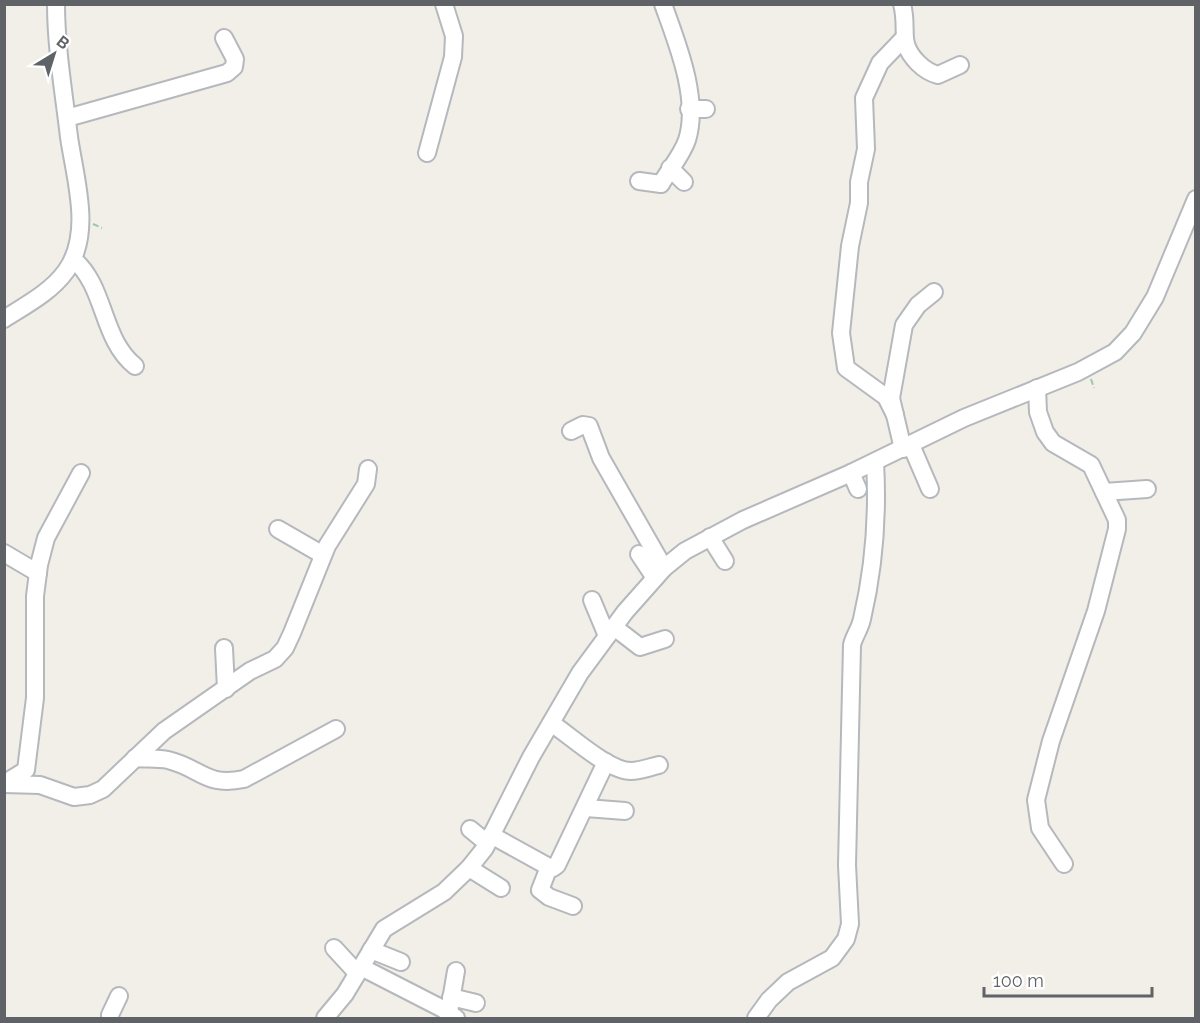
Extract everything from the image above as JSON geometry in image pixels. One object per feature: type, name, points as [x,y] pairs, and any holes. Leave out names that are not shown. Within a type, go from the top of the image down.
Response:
[{"type":"street","points":[[4,319],[57,282],[73,259],[81,211],[67,117],[56,4]]},
{"type":"street","points":[[427,153],[453,57],[454,36],[444,4]]},
{"type":"street","points":[[639,181],[661,184],[686,142],[689,109],[685,64],[663,4]]},
{"type":"street","points":[[902,4],[906,19],[904,39],[908,53],[932,73],[945,74],[960,65]]},
{"type":"street","points":[[67,117],[227,73],[234,67],[236,59],[224,38]]},
{"type":"street","points":[[904,39],[880,63],[864,98],[866,149],[859,203],[850,246],[841,333],[846,368],[886,397],[907,447],[930,489]]},
{"type":"street","points":[[689,109],[706,110]]},
{"type":"street","points":[[670,168],[684,182]]},
{"type":"street","points":[[325,1018],[359,970],[384,929],[444,892],[469,868],[489,839],[580,673],[610,631],[660,573],[685,551],[710,537],[875,462],[964,418],[1106,358],[1124,344],[1155,297],[1196,199]]},
{"type":"street","points":[[73,259],[91,279],[118,346],[126,359],[135,366]]},
{"type":"street","points":[[895,415],[891,398],[904,325],[918,305],[934,292]]},
{"type":"street","points":[[1036,388],[1038,412],[1046,432],[1053,443],[1091,465],[1117,519],[1117,529],[1096,611],[1051,741],[1036,800],[1040,828],[1064,864]]},
{"type":"street","points":[[571,431],[583,425],[589,426],[601,458],[660,573]]},
{"type":"street","points":[[756,1018],[769,1000],[788,982],[832,958],[846,939],[850,924],[847,865],[852,645],[862,622],[874,540],[878,502],[875,462]]},
{"type":"street","points":[[4,784],[40,785],[82,798],[103,789],[164,731],[281,654],[292,633],[323,555],[366,484],[368,469]]},
{"type":"street","points":[[4,784],[24,774],[26,770],[35,698],[38,573],[46,538],[81,473]]},
{"type":"street","points":[[851,473],[858,489]]},
{"type":"street","points":[[1104,492],[1147,489]]},
{"type":"street","points":[[278,529],[323,555]]},
{"type":"street","points":[[710,537],[724,561]]},
{"type":"street","points":[[4,553],[38,573]]},
{"type":"street","points":[[639,554],[660,573]]},
{"type":"street","points":[[592,600],[610,631],[640,647],[665,639]]},
{"type":"street","points":[[224,648],[226,689]]},
{"type":"street","points":[[551,723],[606,762],[631,771],[659,765]]},
{"type":"street","points":[[135,758],[168,760],[207,779],[231,782],[243,779],[336,729]]},
{"type":"street","points":[[470,829],[553,868],[557,865],[586,807],[606,762]]},
{"type":"street","points":[[586,807],[625,811]]},
{"type":"street","points":[[549,867],[540,890],[549,897],[573,906]]},
{"type":"street","points":[[469,868],[501,888]]},
{"type":"street","points":[[334,948],[359,970],[452,1009],[476,1004]]},
{"type":"street","points":[[371,950],[401,962]]},
{"type":"street","points":[[452,1009],[456,971]]},
{"type":"street","points":[[108,1014],[119,996]]}]
